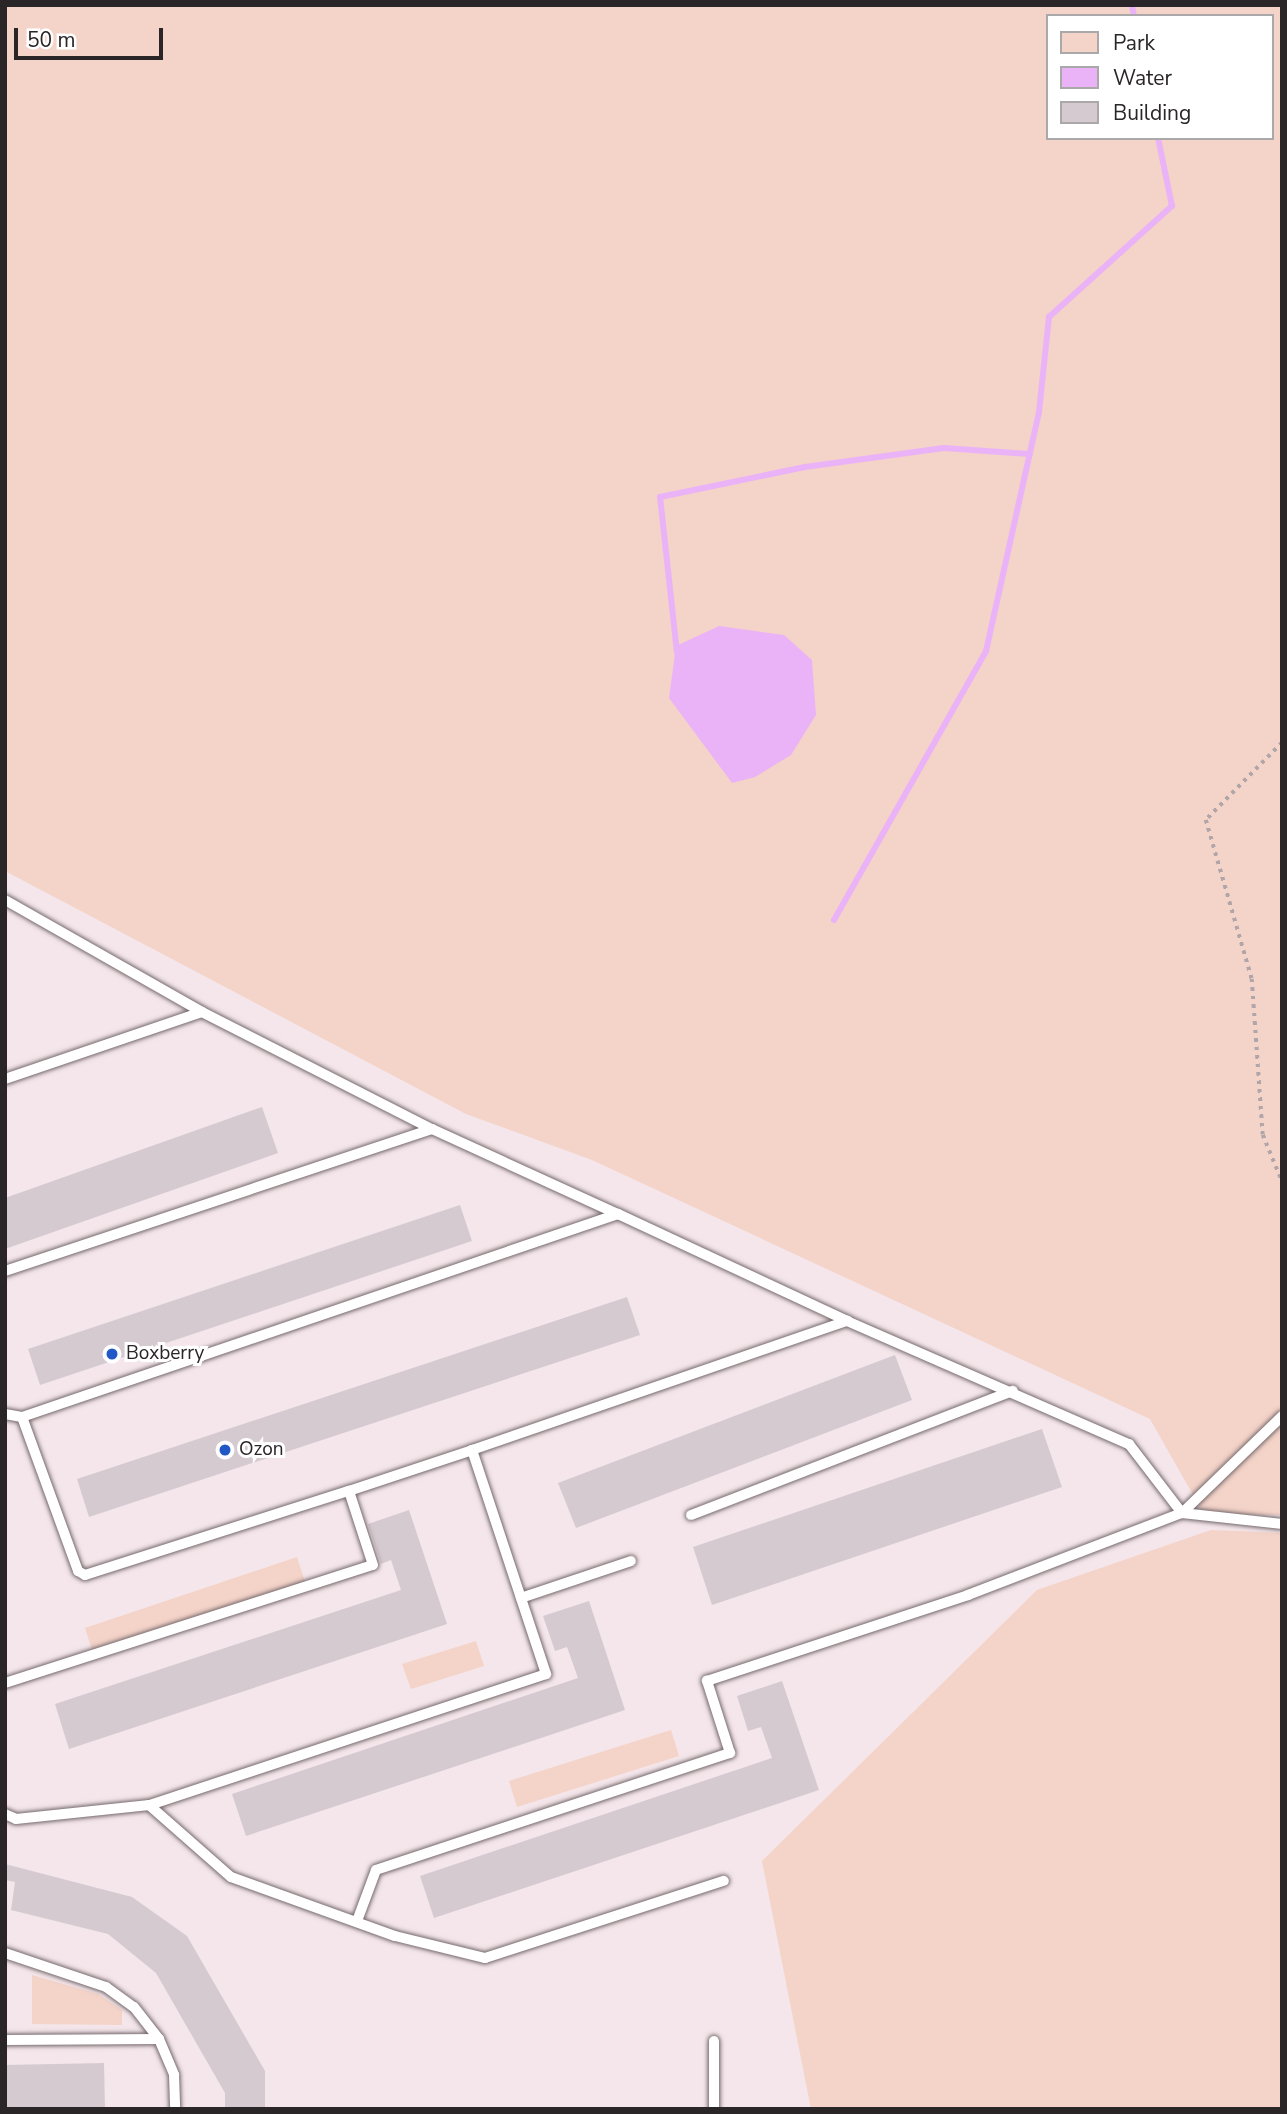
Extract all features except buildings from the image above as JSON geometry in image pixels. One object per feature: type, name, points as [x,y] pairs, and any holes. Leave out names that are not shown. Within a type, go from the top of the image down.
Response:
[{"type":"lane","points":[[5,900],[202,1012],[432,1129],[847,1321],[1013,1391],[1129,1444],[1182,1513],[1282,1524]]},
{"type":"lane","points":[[5,1079],[202,1012]]},
{"type":"lane","points":[[5,1271],[432,1129]]},
{"type":"lane","points":[[5,1414],[22,1417],[618,1214]]},
{"type":"lane","points":[[22,1417],[78,1571],[85,1575],[472,1450],[847,1321]]},
{"type":"lane","points":[[691,1516],[1013,1391]]},
{"type":"lane","points":[[357,1921],[376,1870],[730,1754],[706,1681],[968,1595],[1182,1513],[1282,1416]]},
{"type":"lane","points":[[5,1814],[16,1819],[149,1805],[546,1674],[472,1450]]},
{"type":"lane","points":[[5,1683],[373,1565],[349,1490]]},
{"type":"lane","points":[[521,1598],[631,1561]]},
{"type":"lane","points":[[149,1805],[231,1877],[396,1936],[485,1958],[724,1881]]},
{"type":"lane","points":[[5,1953],[106,1987],[134,2007],[159,2039],[174,2075],[175,2109]]},
{"type":"lane","points":[[5,2040],[159,2039]]},
{"type":"lane","points":[[714,2040],[714,2109]]},
{"type":"path","points":[[1282,743],[1206,820],[1252,979],[1264,1135],[1282,1181]]},
{"type":"green space","points":[[5,5],[1282,5],[1282,1515],[1204,1514],[1150,1419],[592,1160],[466,1114],[5,871]]},
{"type":"green space","points":[[1211,1530],[1282,1533],[1282,2109],[811,2109],[762,1861],[1037,1590]]},
{"type":"green space","points":[[297,1557],[305,1582],[93,1653],[85,1628]]},
{"type":"green space","points":[[476,1641],[484,1666],[411,1689],[402,1664]]},
{"type":"green space","points":[[671,1730],[679,1756],[517,1807],[509,1781]]},
{"type":"green space","points":[[32,1975],[98,1994],[122,2010],[122,2025],[32,2024]]},
{"type":"water","points":[[719,626],[784,635],[812,660],[816,715],[791,755],[755,777],[732,783],[669,698],[676,646]]},
{"type":"waterway","points":[[1132,5],[1134,14]]},
{"type":"waterway","points":[[834,920],[986,651],[1039,412],[1049,317],[1172,206],[1158,140]]},
{"type":"waterway","points":[[677,653],[660,497],[805,467],[944,448],[1030,454]]},
{"type":"place","name":"Boxberry","points":[[112,1354]]},
{"type":"place","name":"Ozon","points":[[225,1450]]}]
